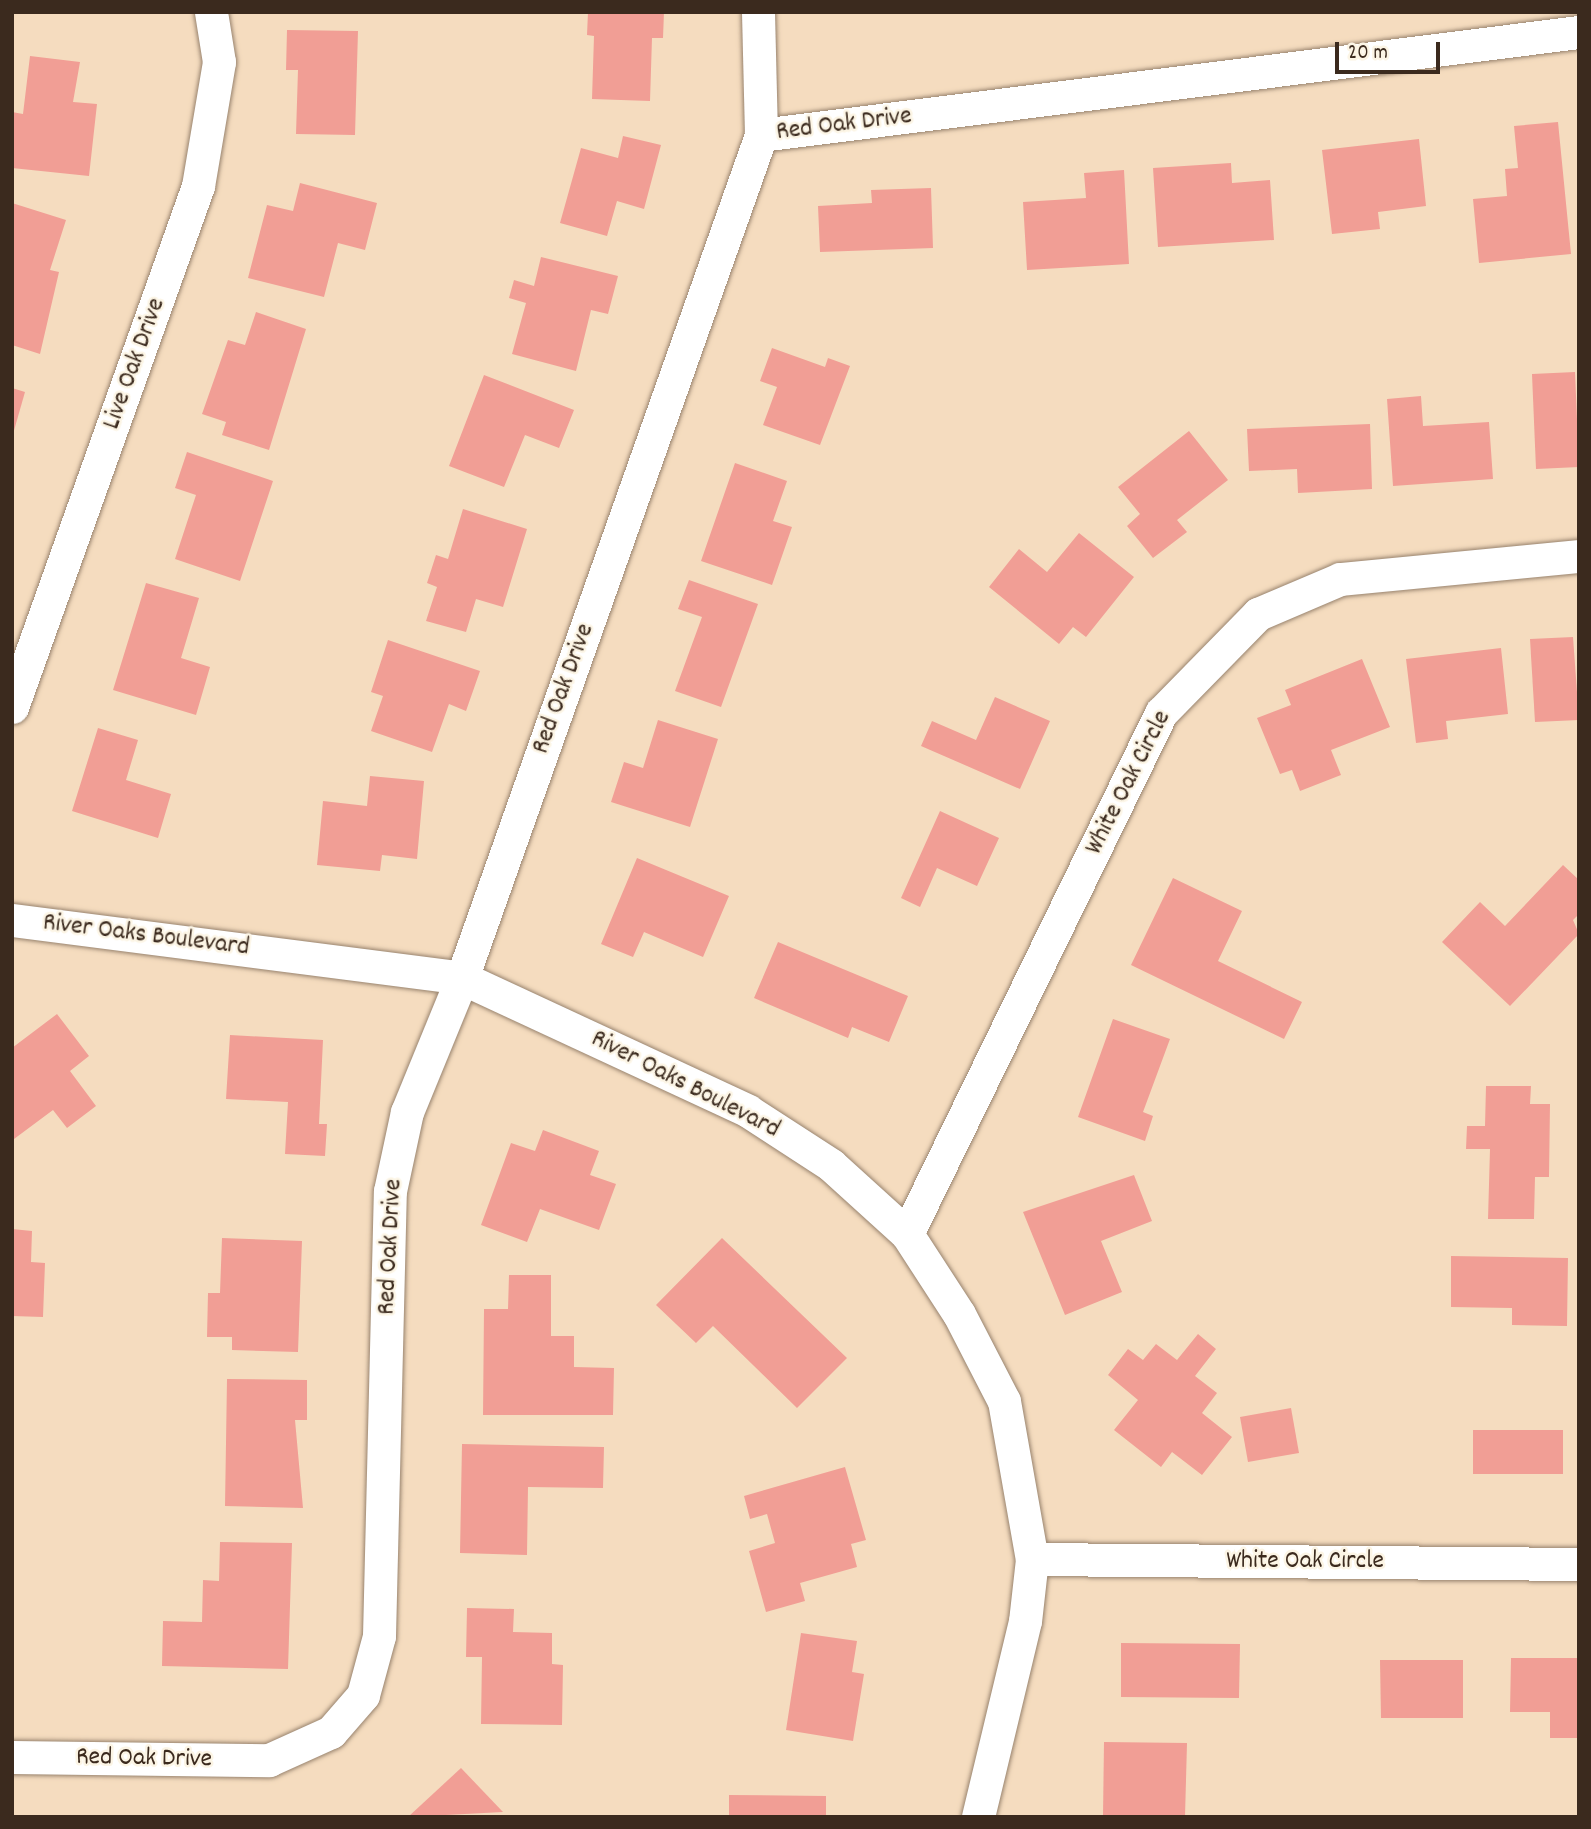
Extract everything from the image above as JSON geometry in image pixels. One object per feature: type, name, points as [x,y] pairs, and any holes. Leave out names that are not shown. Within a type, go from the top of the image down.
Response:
[{"type":"street","name":"Live Oak Drive","points":[[12,707],[198,186],[219,62],[211,12]]},
{"type":"street","points":[[758,12],[761,135]]},
{"type":"street","name":"Red Oak Drive","points":[[12,1757],[269,1760],[331,1732],[363,1695],[379,1636],[390,1191],[407,1112],[462,978],[761,135],[1579,32]]},
{"type":"street","name":"White Oak Circle","points":[[907,1234],[1161,713],[1258,614],[1340,579],[1579,556]]},
{"type":"street","name":"River Oaks Boulevard","points":[[12,920],[462,978],[747,1111],[831,1165],[907,1234],[959,1314],[1004,1401],[1022,1475],[1032,1559],[1025,1621],[975,1811]]},
{"type":"street","name":"White Oak Circle","points":[[1032,1559],[1579,1564]]},
{"type":"building","points":[[588,12],[664,12],[663,38],[652,38],[650,101],[592,99],[594,36],[587,35]]},
{"type":"building","points":[[287,30],[358,31],[355,135],[296,134],[298,70],[286,70]]},
{"type":"building","points":[[30,56],[80,62],[73,102],[97,104],[89,176],[12,168],[12,112],[23,114]]},
{"type":"building","points":[[1558,122],[1571,254],[1479,263],[1473,199],[1507,196],[1505,169],[1518,168],[1514,126]]},
{"type":"building","points":[[623,136],[661,145],[644,209],[617,201],[607,236],[560,223],[581,148],[618,158]]},
{"type":"building","points":[[1419,139],[1426,206],[1378,212],[1380,229],[1332,234],[1322,150]]},
{"type":"building","points":[[1231,163],[1232,183],[1270,180],[1274,240],[1158,247],[1153,168]]},
{"type":"building","points":[[1124,170],[1129,264],[1027,270],[1023,202],[1086,198],[1084,173]]},
{"type":"building","points":[[300,183],[377,203],[365,250],[338,243],[324,297],[248,278],[267,205],[293,211]]},
{"type":"building","points":[[931,188],[933,248],[820,252],[818,206],[872,203],[871,190]]},
{"type":"building","points":[[12,203],[66,220],[50,270],[59,272],[40,354],[12,345]]},
{"type":"building","points":[[541,257],[618,276],[608,314],[591,310],[576,371],[512,354],[526,303],[509,298],[514,280],[534,286]]},
{"type":"building","points":[[256,312],[306,329],[269,450],[222,435],[226,422],[202,414],[228,340],[245,345]]},
{"type":"building","points":[[772,348],[825,367],[828,358],[850,366],[820,445],[763,425],[777,387],[760,381]]},
{"type":"building","points":[[1575,372],[1579,467],[1536,469],[1532,374]]},
{"type":"building","points":[[484,375],[574,410],[559,448],[525,435],[504,487],[449,466]]},
{"type":"building","points":[[12,388],[25,392],[13,434],[12,434]]},
{"type":"building","points":[[1421,396],[1423,426],[1489,422],[1493,479],[1393,486],[1387,399]]},
{"type":"building","points":[[1370,424],[1372,489],[1298,493],[1297,469],[1249,471],[1247,429]]},
{"type":"building","points":[[1189,431],[1228,480],[1177,520],[1187,532],[1153,558],[1127,526],[1140,514],[1118,487]]},
{"type":"building","points":[[187,452],[273,481],[240,581],[175,559],[196,495],[175,488]]},
{"type":"building","points":[[735,463],[787,481],[773,521],[792,527],[772,585],[701,561]]},
{"type":"building","points":[[463,509],[527,529],[503,607],[476,599],[466,632],[426,621],[437,587],[427,583],[436,555],[448,559]]},
{"type":"building","points":[[1079,533],[1134,577],[1086,637],[1073,627],[1059,644],[989,587],[1019,549],[1047,572]]},
{"type":"building","points":[[689,580],[758,604],[721,707],[675,691],[702,617],[678,609]]},
{"type":"building","points":[[146,583],[199,598],[181,658],[210,667],[196,715],[113,690]]},
{"type":"building","points":[[1573,637],[1579,720],[1535,722],[1530,639]]},
{"type":"building","points":[[388,640],[480,671],[466,711],[449,704],[432,752],[371,731],[383,696],[371,692]]},
{"type":"building","points":[[1501,648],[1508,714],[1446,721],[1448,739],[1416,743],[1406,659]]},
{"type":"building","points":[[1362,659],[1390,727],[1331,750],[1341,775],[1300,791],[1292,770],[1280,774],[1257,718],[1291,705],[1285,690]]},
{"type":"building","points":[[995,697],[1050,721],[1020,789],[921,746],[932,721],[976,740]]},
{"type":"building","points":[[658,720],[718,739],[690,827],[611,802],[624,762],[643,768]]},
{"type":"building","points":[[98,728],[138,740],[126,780],[171,794],[158,838],[72,811]]},
{"type":"building","points":[[370,776],[424,781],[417,859],[382,855],[380,871],[317,865],[323,801],[367,806]]},
{"type":"building","points":[[940,811],[999,838],[977,886],[937,868],[920,907],[901,898]]},
{"type":"building","points":[[637,858],[729,896],[703,957],[644,932],[633,957],[601,944]]},
{"type":"building","points":[[1563,865],[1579,880],[1579,914],[1573,920],[1579,934],[1510,1006],[1442,942],[1480,902],[1505,926]]},
{"type":"building","points":[[1173,878],[1242,911],[1218,961],[1302,1002],[1284,1039],[1131,965]]},
{"type":"building","points":[[778,942],[908,996],[889,1042],[852,1027],[848,1038],[754,998]]},
{"type":"building","points":[[57,1014],[89,1056],[70,1071],[96,1106],[67,1128],[53,1110],[14,1139],[12,1048]]},
{"type":"building","points":[[1113,1019],[1170,1039],[1143,1112],[1153,1116],[1145,1141],[1078,1117]]},
{"type":"building","points":[[230,1035],[323,1040],[319,1124],[327,1124],[325,1156],[285,1154],[288,1102],[226,1099]]},
{"type":"building","points":[[1486,1086],[1531,1086],[1530,1104],[1550,1104],[1549,1177],[1535,1177],[1534,1219],[1488,1219],[1490,1149],[1466,1149],[1467,1126],[1485,1126]]},
{"type":"building","points":[[543,1130],[599,1151],[590,1175],[616,1184],[599,1230],[540,1209],[527,1242],[481,1225],[511,1143],[535,1151]]},
{"type":"building","points":[[1134,1175],[1152,1221],[1101,1241],[1122,1292],[1065,1315],[1023,1212]]},
{"type":"building","points":[[12,1229],[32,1231],[31,1262],[45,1263],[43,1317],[12,1316]]},
{"type":"building","points":[[222,1238],[302,1241],[298,1352],[232,1350],[232,1337],[207,1337],[208,1293],[220,1293]]},
{"type":"building","points":[[722,1238],[847,1358],[797,1408],[713,1326],[696,1343],[656,1305]]},
{"type":"building","points":[[1451,1256],[1568,1258],[1567,1326],[1512,1325],[1512,1308],[1451,1307]]},
{"type":"building","points":[[509,1275],[551,1275],[551,1336],[574,1336],[574,1367],[614,1368],[613,1415],[483,1415],[484,1309],[508,1309]]},
{"type":"building","points":[[1198,1334],[1216,1349],[1195,1376],[1217,1393],[1202,1413],[1232,1437],[1202,1475],[1172,1452],[1161,1467],[1114,1430],[1138,1400],[1108,1375],[1128,1349],[1143,1360],[1156,1344],[1177,1360]]},
{"type":"building","points":[[227,1379],[307,1380],[307,1420],[295,1420],[303,1508],[225,1506]]},
{"type":"building","points":[[1291,1408],[1299,1453],[1248,1462],[1240,1417]]},
{"type":"building","points":[[1473,1430],[1563,1430],[1563,1474],[1473,1474]]},
{"type":"building","points":[[462,1444],[604,1447],[603,1488],[528,1487],[527,1555],[460,1553]]},
{"type":"building","points":[[845,1467],[866,1540],[851,1544],[857,1567],[800,1583],[805,1601],[766,1612],[749,1551],[775,1543],[767,1514],[750,1519],[744,1496]]},
{"type":"building","points":[[220,1542],[292,1543],[288,1669],[162,1666],[163,1621],[202,1622],[203,1580],[219,1581]]},
{"type":"building","points":[[467,1608],[514,1609],[513,1632],[552,1633],[552,1664],[563,1665],[562,1725],[481,1724],[482,1657],[466,1657]]},
{"type":"building","points":[[801,1633],[857,1641],[852,1672],[864,1674],[853,1741],[786,1730]]},
{"type":"building","points":[[1121,1643],[1240,1644],[1239,1698],[1121,1697]]},
{"type":"building","points":[[1511,1658],[1579,1658],[1579,1738],[1550,1738],[1550,1712],[1510,1712]]},
{"type":"building","points":[[1380,1660],[1463,1660],[1463,1718],[1381,1718]]},
{"type":"building","points":[[1104,1742],[1187,1743],[1185,1817],[1103,1817]]},
{"type":"building","points":[[461,1768],[503,1812],[408,1817]]},
{"type":"building","points":[[729,1795],[826,1796],[826,1817],[729,1817]]}]
